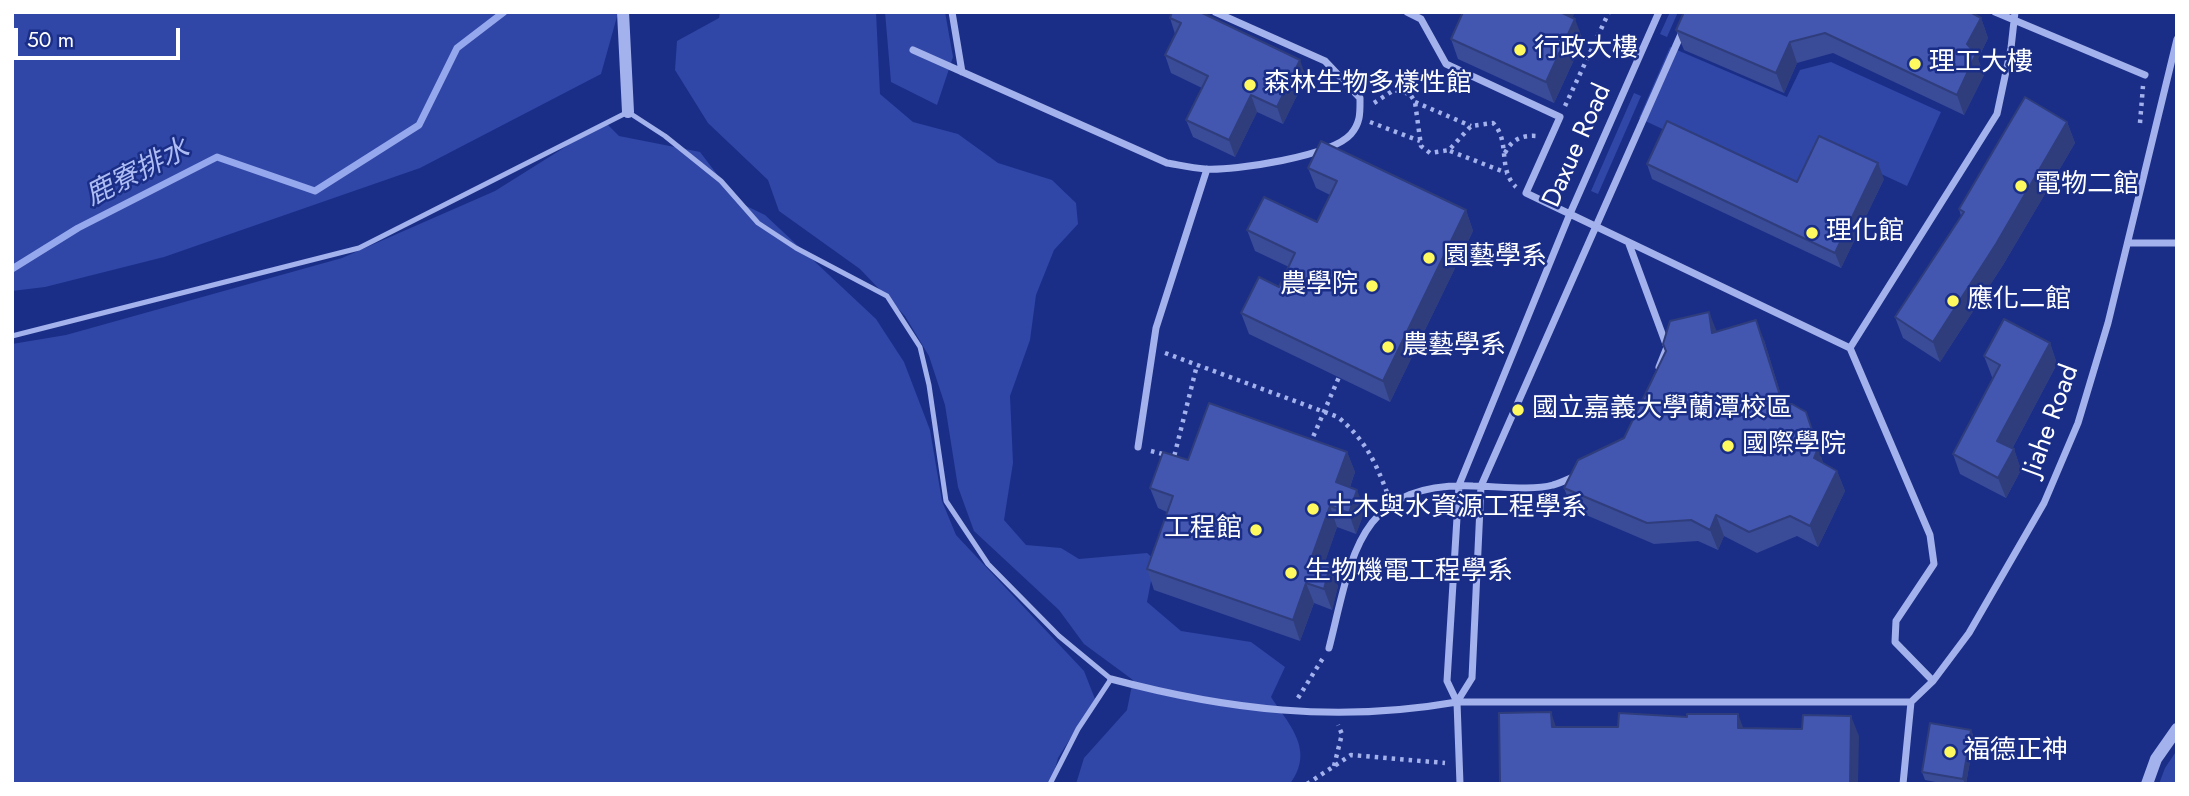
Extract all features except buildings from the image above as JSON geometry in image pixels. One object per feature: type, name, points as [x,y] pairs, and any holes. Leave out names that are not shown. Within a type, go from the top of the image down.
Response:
[{"type":"street","points":[[623,12],[628,112]]},
{"type":"street","points":[[953,12],[962,72]]},
{"type":"street","points":[[913,50],[1167,163],[1207,169],[1273,162],[1338,145],[1351,134],[1361,118],[1360,98],[1325,61],[1216,12]]},
{"type":"street","points":[[1407,12],[1421,19],[1446,64],[1560,117],[1525,193],[1850,348],[1930,535],[1934,564],[1896,621],[1895,642],[1933,681]]},
{"type":"street","name":"Daxue Road","points":[[1460,784],[1457,702],[1447,681],[1459,485],[1569,216],[1659,12]]},
{"type":"street","points":[[1995,12],[2014,17],[2145,75]]},
{"type":"street","points":[[1850,348],[1997,114],[2011,48],[2014,17]]},
{"type":"street","points":[[1457,702],[1472,678],[1481,486],[1685,25]]},
{"type":"street","name":"Jiahe Road","points":[[1911,702],[1933,681],[1969,633],[2044,503],[2078,423],[2128,243],[2177,39]]},
{"type":"street","points":[[1138,447],[1156,328],[1207,169]]},
{"type":"street","points":[[1628,243],[1667,347],[1658,371]]},
{"type":"street","points":[[2128,243],[2177,243]]},
{"type":"street","points":[[1329,648],[1349,564],[1363,533],[1390,502],[1419,492],[1459,485],[1552,486],[1587,470]]},
{"type":"street","points":[[1111,679],[1200,701],[1245,708],[1332,712],[1409,710],[1457,702],[1911,702],[1903,784]]},
{"type":"street","points":[[2147,784],[2156,759],[2177,729]]},
{"type":"lane","points":[[12,336],[359,248],[628,112],[665,136],[721,181],[758,223],[796,248],[887,296],[920,347],[929,385],[946,501],[988,564],[1059,636],[1111,679],[1078,729],[1050,784]]},
{"type":"path","points":[[1560,117],[1609,12]]},
{"type":"path","points":[[1420,141],[1415,102],[1410,94],[1394,90],[1377,100],[1361,118],[1420,141],[1430,153],[1442,154],[1471,126]]},
{"type":"path","points":[[1415,102],[1471,126],[1493,123],[1503,138],[1507,174],[1525,193]]},
{"type":"path","points":[[1504,154],[1510,143],[1521,136],[1535,135],[1549,141]]},
{"type":"path","points":[[1449,150],[1507,174]]},
{"type":"path","points":[[1153,348],[1338,418],[1360,436],[1377,466],[1390,502]]},
{"type":"path","points":[[1138,447],[1174,457],[1197,365]]},
{"type":"path","points":[[1306,455],[1339,377]]},
{"type":"path","points":[[1291,710],[1329,648]]},
{"type":"path","points":[[1332,712],[1342,734],[1334,766]]},
{"type":"path","points":[[1307,784],[1351,755],[1460,765]]},
{"type":"shaded area","points":[[12,12],[618,13],[601,74],[420,168],[164,257],[45,287],[12,291]]},
{"type":"shaded area","points":[[720,12],[876,12],[880,94],[913,122],[958,134],[998,163],[1052,180],[1076,203],[1078,224],[1054,250],[1036,295],[1030,340],[1010,396],[1013,463],[1004,520],[1026,545],[1061,548],[1079,559],[1147,553],[1155,560],[1147,602],[1181,631],[1251,642],[1285,667],[1271,697],[1292,728],[1300,749],[1297,772],[1290,784],[1076,784],[1084,758],[1127,710],[1133,680],[1084,644],[1059,610],[974,531],[958,487],[945,405],[929,356],[905,316],[860,269],[779,211],[768,180],[708,123],[675,70],[677,41],[719,18]]},
{"type":"shaded area","points":[[885,12],[945,12],[953,57],[937,105],[891,82]]},
{"type":"shaded area","points":[[1670,12],[1678,12],[1667,37],[1660,34]]},
{"type":"shaded area","points":[[1670,47],[1787,97],[1800,70],[1831,62],[1941,112],[1907,186],[1823,147],[1801,194],[1639,118]]},
{"type":"shaded area","points":[[1634,93],[1641,96],[1598,194],[1591,191]]},
{"type":"shaded area","points":[[605,122],[619,136],[700,152],[738,202],[765,215],[876,319],[904,362],[930,430],[942,501],[956,535],[1084,671],[1095,699],[1058,758],[1051,784],[12,784],[12,344],[66,335],[342,258],[495,191]]},
{"type":"shaded area","points":[[2177,750],[2177,784],[2159,784],[2165,768]]},
{"type":"waterway","name":"鹿寮排水","points":[[12,269],[78,228],[217,157],[315,191],[419,125],[457,48],[504,12]]},
{"type":"place","name":"行政大樓","points":[[1520,50]]},
{"type":"place","name":"理工大樓","points":[[1915,64]]},
{"type":"place","name":"森林生物多樣性館","points":[[1250,85]]},
{"type":"place","name":"電物二館","points":[[2021,186]]},
{"type":"place","name":"理化館","points":[[1812,233]]},
{"type":"place","name":"園藝學系","points":[[1429,258]]},
{"type":"place","name":"農學院","points":[[1372,286]]},
{"type":"place","name":"應化二館","points":[[1953,301]]},
{"type":"place","name":"農藝學系","points":[[1388,347]]},
{"type":"place","name":"國立嘉義大學蘭潭校區","points":[[1518,410]]},
{"type":"place","name":"國際學院","points":[[1728,446]]},
{"type":"place","name":"土木與水資源工程學系","points":[[1313,509]]},
{"type":"place","name":"工程館","points":[[1256,530]]},
{"type":"place","name":"生物機電工程學系","points":[[1291,573]]},
{"type":"place","name":"福德正神","points":[[1950,752]]}]
